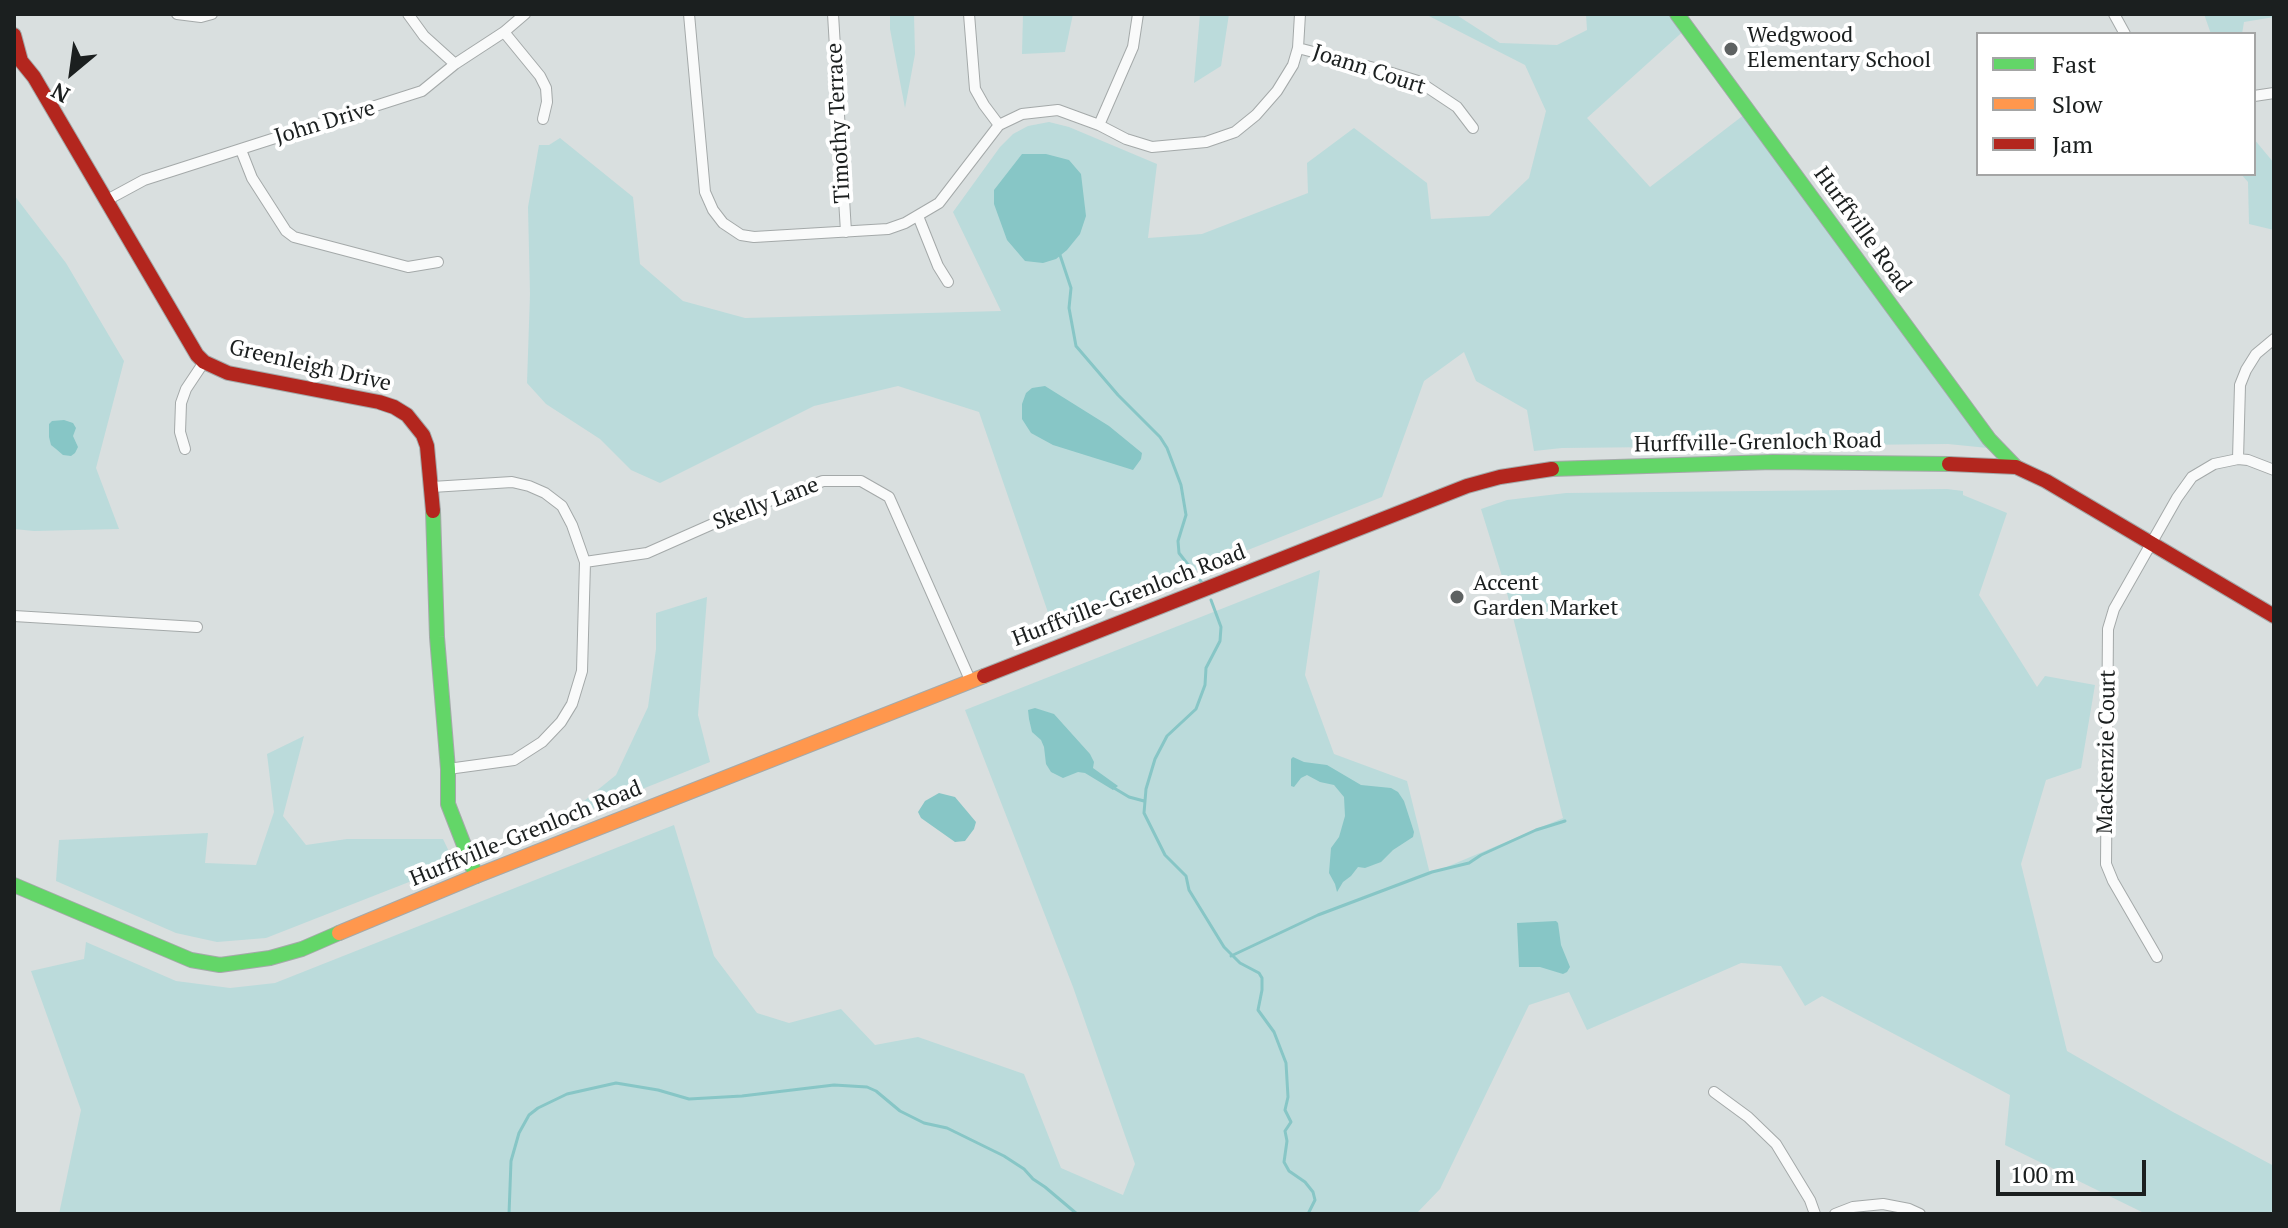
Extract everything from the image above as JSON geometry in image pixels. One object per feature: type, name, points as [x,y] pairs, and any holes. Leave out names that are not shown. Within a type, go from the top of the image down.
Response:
[{"type":"main road","name":"Hurffville Road","points":[[1677,14],[1989,439],[2016,467]]},
{"type":"main road","name":"Greenleigh Drive","points":[[14,35],[18,63],[34,77],[190,345],[204,362],[228,373],[394,407],[407,415],[423,435],[432,487],[437,637],[448,804],[476,876]]},
{"type":"main road","name":"Hurffville-Grenloch Road","points":[[14,885],[191,960],[220,965],[270,958],[302,949],[476,876],[1467,486],[1548,469],[1741,462],[1911,462],[2016,467],[2046,481],[2274,616]]},
{"type":"street","points":[[177,14],[201,17],[212,14]]},
{"type":"street","points":[[408,14],[424,36],[455,64]]},
{"type":"street","name":"John Drive","points":[[107,200],[144,180],[422,91],[525,14]]},
{"type":"street","points":[[689,14],[705,192],[713,210],[731,230],[754,237],[888,229],[918,216],[939,203],[999,125],[1022,114],[1058,110],[1152,147],[1206,142],[1235,132],[1256,115],[1277,91],[1293,65],[1298,48],[1300,14]]},
{"type":"street","name":"Timothy Terrace","points":[[833,14],[846,232]]},
{"type":"street","points":[[969,14],[975,89],[999,125]]},
{"type":"street","points":[[1099,125],[1133,47],[1138,14]]},
{"type":"street","points":[[2114,14],[2124,32]]},
{"type":"street","points":[[504,32],[546,88],[543,119]]},
{"type":"street","name":"Joann Court","points":[[1298,48],[1418,81],[1457,107],[1473,128]]},
{"type":"street","points":[[241,150],[252,178],[286,231],[294,237],[408,267],[438,262]]},
{"type":"street","points":[[918,216],[938,266],[948,282]]},
{"type":"street","points":[[2274,339],[2251,361],[2240,385],[2238,459],[2274,470]]},
{"type":"street","points":[[185,449],[180,432],[181,403],[186,389],[204,362]]},
{"type":"street","name":"Mackenzie Court","points":[[2157,957],[2106,864],[2108,629],[2114,609],[2192,477],[2214,464],[2238,459]]},
{"type":"street","name":"Skelly Lane","points":[[585,562],[647,553],[742,511],[823,481],[861,481],[889,497],[971,682]]},
{"type":"street","points":[[432,487],[512,482],[545,493],[562,506],[585,562],[582,671],[572,704],[561,722],[542,742],[514,760],[448,769]]},
{"type":"street","points":[[14,616],[197,627]]},
{"type":"street","points":[[1714,1092],[1748,1117],[1776,1144],[1810,1200],[1815,1214]]},
{"type":"street","points":[[1835,1214],[1853,1207],[1883,1204],[1920,1214]]},
{"type":"shaded area","points":[[890,14],[914,14],[915,54],[905,108],[890,29]]},
{"type":"shaded area","points":[[1023,14],[1073,14],[1065,52],[1022,54]]},
{"type":"shaded area","points":[[1200,14],[1229,14],[1221,66],[1194,83]]},
{"type":"shaded area","points":[[1425,14],[1455,14],[1500,43],[1557,45],[1587,30],[1586,14],[1677,14],[1688,27],[1587,118],[1650,187],[1749,111],[1998,449],[1948,444],[1562,448],[1534,451],[1527,410],[1476,381],[1464,352],[1424,381],[1382,497],[1053,627],[979,412],[898,386],[814,406],[660,483],[631,470],[600,439],[546,404],[527,383],[530,294],[528,207],[539,145],[549,145],[560,138],[633,197],[640,264],[683,301],[745,318],[1001,311],[953,212],[1000,147],[1013,134],[1028,126],[1049,122],[1069,127],[1157,164],[1148,238],[1202,234],[1308,193],[1307,163],[1354,128],[1427,183],[1431,219],[1489,216],[1529,178],[1546,111],[1525,65]]},
{"type":"shaded area","points":[[2204,14],[2274,14],[2274,17],[2244,22],[2242,32],[2210,32]]},
{"type":"shaded area","points":[[2256,141],[2274,163],[2274,230],[2249,224],[2248,182],[2243,176],[2256,176]]},
{"type":"shaded area","points":[[14,195],[66,263],[124,361],[96,468],[119,529],[14,529]]},
{"type":"shaded area","points":[[1963,491],[1963,495],[2007,513],[1979,595],[2037,687],[2045,676],[2095,685],[2081,768],[2046,780],[2021,864],[2067,1051],[2274,1166],[2274,1214],[2146,1214],[2005,1145],[2010,1095],[1822,996],[1805,1006],[1781,966],[1741,963],[1587,1030],[1569,992],[1529,1005],[1440,1189],[1416,1214],[59,1214],[81,1110],[31,971],[84,959],[86,942],[176,981],[230,988],[275,983],[674,825],[714,956],[757,1013],[789,1023],[841,1009],[875,1045],[918,1037],[1024,1074],[1061,1168],[1123,1195],[1135,1164],[1073,987],[965,710],[1320,570],[1305,675],[1334,754],[1407,781],[1430,874],[1563,818],[1506,589],[1481,509],[1507,500],[1566,493]]},
{"type":"shaded area","points":[[707,597],[698,715],[710,762],[557,823],[616,775],[648,707],[656,649],[656,613]]},
{"type":"shaded area","points":[[304,736],[283,816],[306,845],[347,839],[443,839],[455,864],[266,938],[217,942],[176,933],[56,881],[59,840],[208,833],[205,863],[256,865],[274,812],[267,754]]},
{"type":"water","points":[[1022,154],[1046,154],[1069,160],[1081,174],[1086,216],[1080,234],[1056,259],[1043,263],[1025,261],[1007,240],[994,204],[994,190]]},
{"type":"water","points":[[1045,386],[1109,426],[1142,453],[1133,470],[1053,445],[1031,433],[1022,419],[1022,404],[1026,393],[1032,388]]},
{"type":"water","points":[[64,420],[73,423],[76,428],[73,436],[78,447],[71,456],[63,455],[51,445],[49,437],[49,424]]},
{"type":"water","points":[[1035,708],[1054,714],[1090,754],[1093,768],[1118,786],[1113,790],[1085,773],[1078,772],[1063,778],[1051,772],[1041,740],[1032,732],[1028,710]]},
{"type":"water","points":[[1293,757],[1327,765],[1361,785],[1391,788],[1398,792],[1404,801],[1413,837],[1381,862],[1365,868],[1358,867],[1337,892],[1329,873],[1331,848],[1339,837],[1345,816],[1344,797],[1334,785],[1307,775],[1294,787],[1291,786]]},
{"type":"water","points":[[939,793],[955,797],[976,822],[965,841],[955,842],[921,818],[918,812],[925,801]]},
{"type":"water","points":[[1556,921],[1570,967],[1567,972],[1563,974],[1540,967],[1519,967],[1517,923]]},
{"type":"waterway","points":[[1059,252],[1071,288],[1069,308],[1076,346],[1167,448],[1181,485],[1186,515],[1178,541],[1179,553],[1203,584]]},
{"type":"waterway","points":[[1211,600],[1221,627],[1220,641],[1206,668],[1205,685],[1196,709],[1167,736],[1155,759],[1146,789],[1144,813],[1165,855],[1186,876],[1189,890],[1224,947],[1262,978],[1258,1010],[1274,1032],[1286,1063],[1288,1097],[1285,1110],[1291,1122],[1285,1131],[1284,1162],[1289,1171],[1313,1192],[1315,1200],[1308,1214]]},
{"type":"waterway","points":[[1114,788],[1144,801]]},
{"type":"waterway","points":[[1231,956],[1318,915],[1432,872],[1469,863],[1536,830],[1565,821]]},
{"type":"waterway","points":[[509,1214],[511,1161],[519,1133],[529,1115],[567,1094],[616,1083],[689,1099],[834,1085],[867,1087],[900,1111],[924,1123],[947,1128],[1004,1156],[1077,1214]]},
{"type":"traffic: fast","points":[[1677,14],[1989,439],[2016,467]]},
{"type":"traffic: fast","points":[[1552,469],[1773,462],[1949,464]]},
{"type":"traffic: fast","points":[[433,511],[437,637],[448,804],[476,876]]},
{"type":"traffic: fast","points":[[14,885],[191,960],[220,965],[270,958],[302,949],[339,933]]},
{"type":"traffic: slow","points":[[339,933],[984,676]]},
{"type":"traffic: jam","points":[[14,35],[21,61],[34,77],[197,355],[204,362],[228,373],[379,402],[407,415],[423,435],[427,446],[433,511]]},
{"type":"traffic: jam","points":[[1949,464],[2016,467],[2046,481],[2274,616]]},
{"type":"traffic: jam","points":[[984,676],[1467,486],[1552,469]]},
{"type":"place","name":"Wedgwood Elementary School","points":[[1731,49]]},
{"type":"place","name":"Accent Garden Market","points":[[1457,597]]}]
